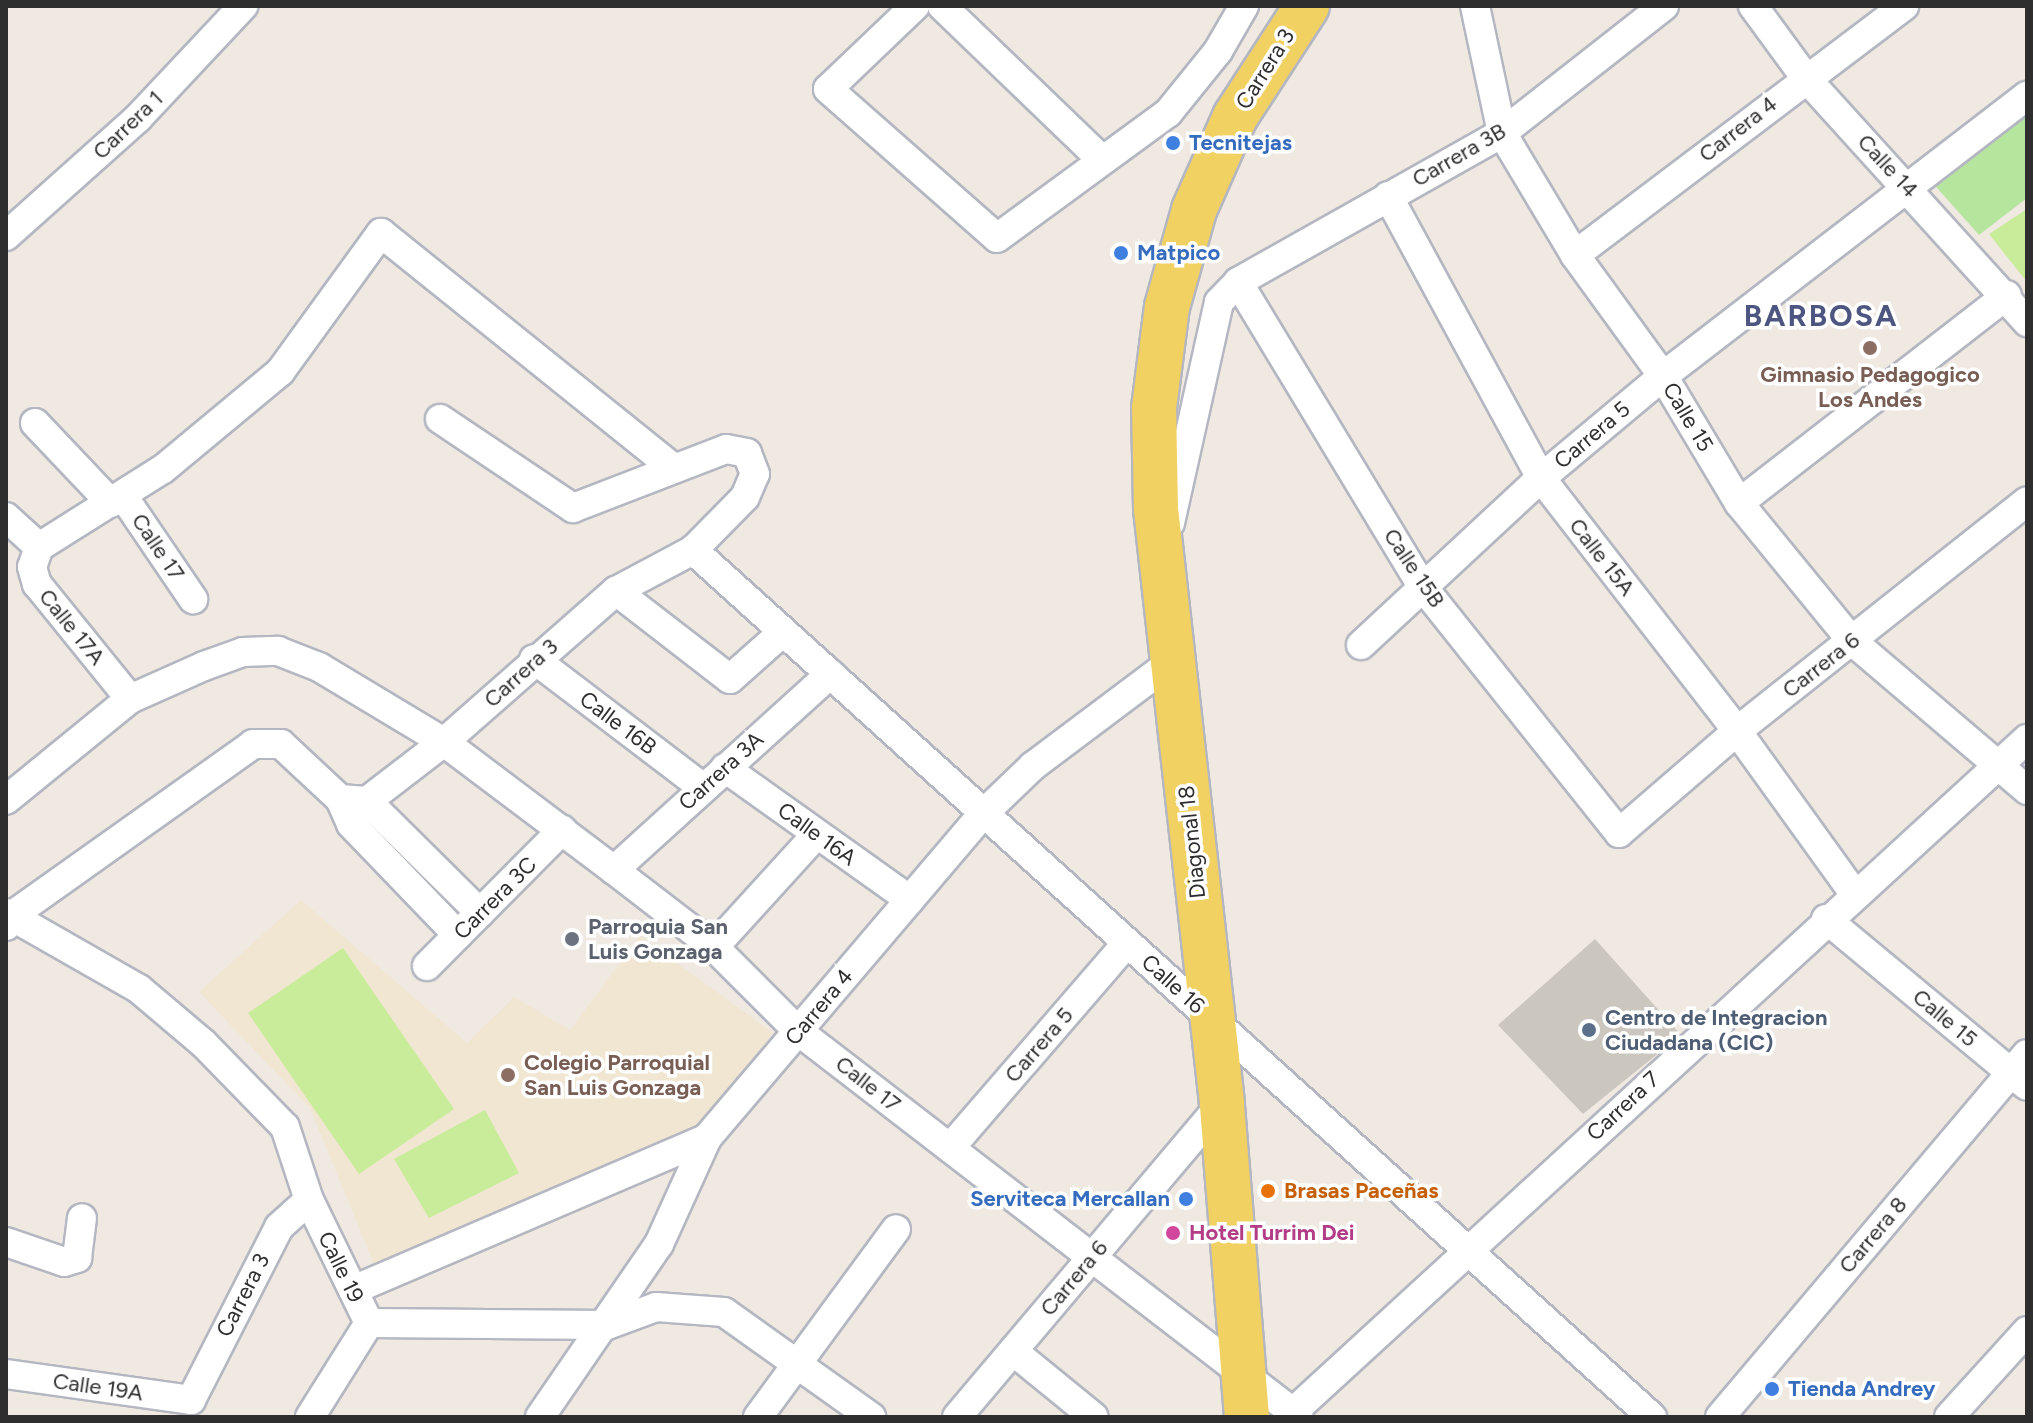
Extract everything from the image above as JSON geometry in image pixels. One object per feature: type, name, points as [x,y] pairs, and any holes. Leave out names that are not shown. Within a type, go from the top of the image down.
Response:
[{"type":"main road","name":"Carrera 3","points":[[1175,269],[1235,117],[1307,6]]},
{"type":"main road","name":"Diagonal 18","points":[[1175,269],[1154,408],[1162,559],[1222,1103],[1247,1417]]},
{"type":"street","name":"Carrera 1","points":[[6,236],[138,118],[243,6]]},
{"type":"street","points":[[915,6],[828,89],[997,238],[1168,113],[1218,51],[1244,6]]},
{"type":"street","points":[[942,6],[1102,160]]},
{"type":"street","name":"Calle 15","points":[[1475,6],[1502,133],[1575,255],[1663,376],[1739,503],[1852,641],[2027,790]]},
{"type":"street","name":"Carrera 3B","points":[[1238,282],[1502,133],[1664,6]]},
{"type":"street","name":"Calle 14","points":[[1753,6],[1805,77],[2007,295],[2027,322]]},
{"type":"street","name":"Carrera 4","points":[[1575,255],[1805,77],[1904,6]]},
{"type":"street","name":"Carrera 5","points":[[1361,645],[1541,478],[1663,376],[2027,96]]},
{"type":"street","name":"Calle 15A","points":[[1388,196],[1541,478],[1737,731],[1854,893]]},
{"type":"street","points":[[6,517],[39,547],[163,469],[280,372],[381,233],[673,468],[573,508],[440,419]]},
{"type":"street","points":[[1162,559],[1219,302],[1238,282]]},
{"type":"street","name":"Calle 15B","points":[[1238,282],[1422,586],[1619,833]]},
{"type":"street","points":[[1739,503],[2007,295]]},
{"type":"street","name":"Calle 17","points":[[35,423],[117,499],[193,599]]},
{"type":"street","name":"Carrera 3","points":[[354,801],[444,742],[534,659],[616,591],[693,550],[745,497],[755,463],[747,453],[726,449],[673,468]]},
{"type":"street","name":"Carrera 6","points":[[1619,833],[1737,731],[2027,501]]},
{"type":"street","name":"Calle 17A","points":[[39,547],[32,567],[37,584],[130,699]]},
{"type":"street","name":"Calle 16","points":[[693,550],[1652,1417]]},
{"type":"street","points":[[616,591],[730,679],[783,632]]},
{"type":"street","name":"Calle 17","points":[[6,800],[130,699],[243,652],[278,651],[319,667],[444,742],[562,830],[714,947],[798,1031],[1090,1260],[1243,1372],[1296,1415]]},
{"type":"street","name":"Calle 16B","points":[[534,659],[702,787]]},
{"type":"street","name":"Carrera 4","points":[[540,1417],[607,1325],[659,1244],[707,1138],[984,813],[1033,766],[1174,660]]},
{"type":"street","name":"Carrera 3A","points":[[614,870],[830,674]]},
{"type":"street","name":"Carrera 7","points":[[1296,1415],[1467,1250],[1854,893],[2027,739]]},
{"type":"street","points":[[7,918],[253,744],[281,744],[293,751],[480,913]]},
{"type":"street","name":"Calle 16A","points":[[725,768],[910,900]]},
{"type":"street","points":[[354,801],[351,824],[458,935]]},
{"type":"street","name":"Carrera 3C","points":[[427,966],[562,830]]},
{"type":"street","points":[[714,947],[816,835]]},
{"type":"street","name":"Calle 19","points":[[7,918],[139,989],[203,1043],[285,1127],[309,1200],[369,1323],[607,1325],[656,1307],[724,1312],[871,1417]]},
{"type":"street","name":"Calle 15","points":[[1826,919],[2021,1070]]},
{"type":"street","name":"Carrera 5","points":[[950,1148],[1127,943]]},
{"type":"street","name":"Carrera 8","points":[[1720,1417],[2021,1070]]},
{"type":"street","name":"Carrera 6","points":[[957,1417],[1222,1103]]},
{"type":"street","points":[[353,1290],[707,1138]]},
{"type":"street","name":"Carrera 3","points":[[191,1400],[279,1227],[309,1200]]},
{"type":"street","points":[[6,1242],[64,1262],[77,1258],[82,1218]]},
{"type":"street","points":[[758,1417],[896,1229]]},
{"type":"street","points":[[310,1417],[369,1323]]},
{"type":"street","points":[[1949,1417],[2027,1331]]},
{"type":"street","points":[[1013,1351],[1094,1417]]},
{"type":"street","name":"Calle 19A","points":[[6,1374],[191,1400]]},
{"type":"shaded area","name":"Colegio Parroquial San Luis Gonzaga","points":[[301,900],[467,1043],[514,997],[570,1030],[640,936],[773,1033],[692,1132],[374,1264],[310,1108],[199,992]]},
{"type":"green space","points":[[2027,105],[2027,198],[1979,235],[1929,179]]},
{"type":"green space","points":[[2027,209],[2027,282],[1989,234]]},
{"type":"green space","points":[[343,948],[454,1109],[359,1174],[248,1013]]},
{"type":"green space","points":[[485,1110],[519,1173],[429,1218],[394,1159]]},
{"type":"building","name":"Centro de Integracion Ciudadana (CIC)","points":[[1595,939],[1681,1035],[1583,1114],[1498,1025]]},
{"type":"place","name":"Tecnitejas","points":[[1173,143]]},
{"type":"place","name":"Matpico","points":[[1121,253]]},
{"type":"place","name":"Gimnasio Pedagogico Los Andes","points":[[1870,348]]},
{"type":"place","name":"Parroquia San Luis Gonzaga","points":[[572,939]]},
{"type":"place","name":"Centro de Integracion Ciudadana (CIC)","points":[[1589,1030]]},
{"type":"place","name":"Colegio Parroquial San Luis Gonzaga","points":[[508,1075]]},
{"type":"place","name":"Brasas Paceñas","points":[[1268,1191]]},
{"type":"place","name":"Serviteca Mercallan","points":[[1186,1199]]},
{"type":"place","name":"Hotel Turrim Dei","points":[[1173,1233]]},
{"type":"place","name":"Tienda Andrey","points":[[1772,1389]]},
{"type":"district","name":"BARBOSA","points":[[1821,316]]}]
